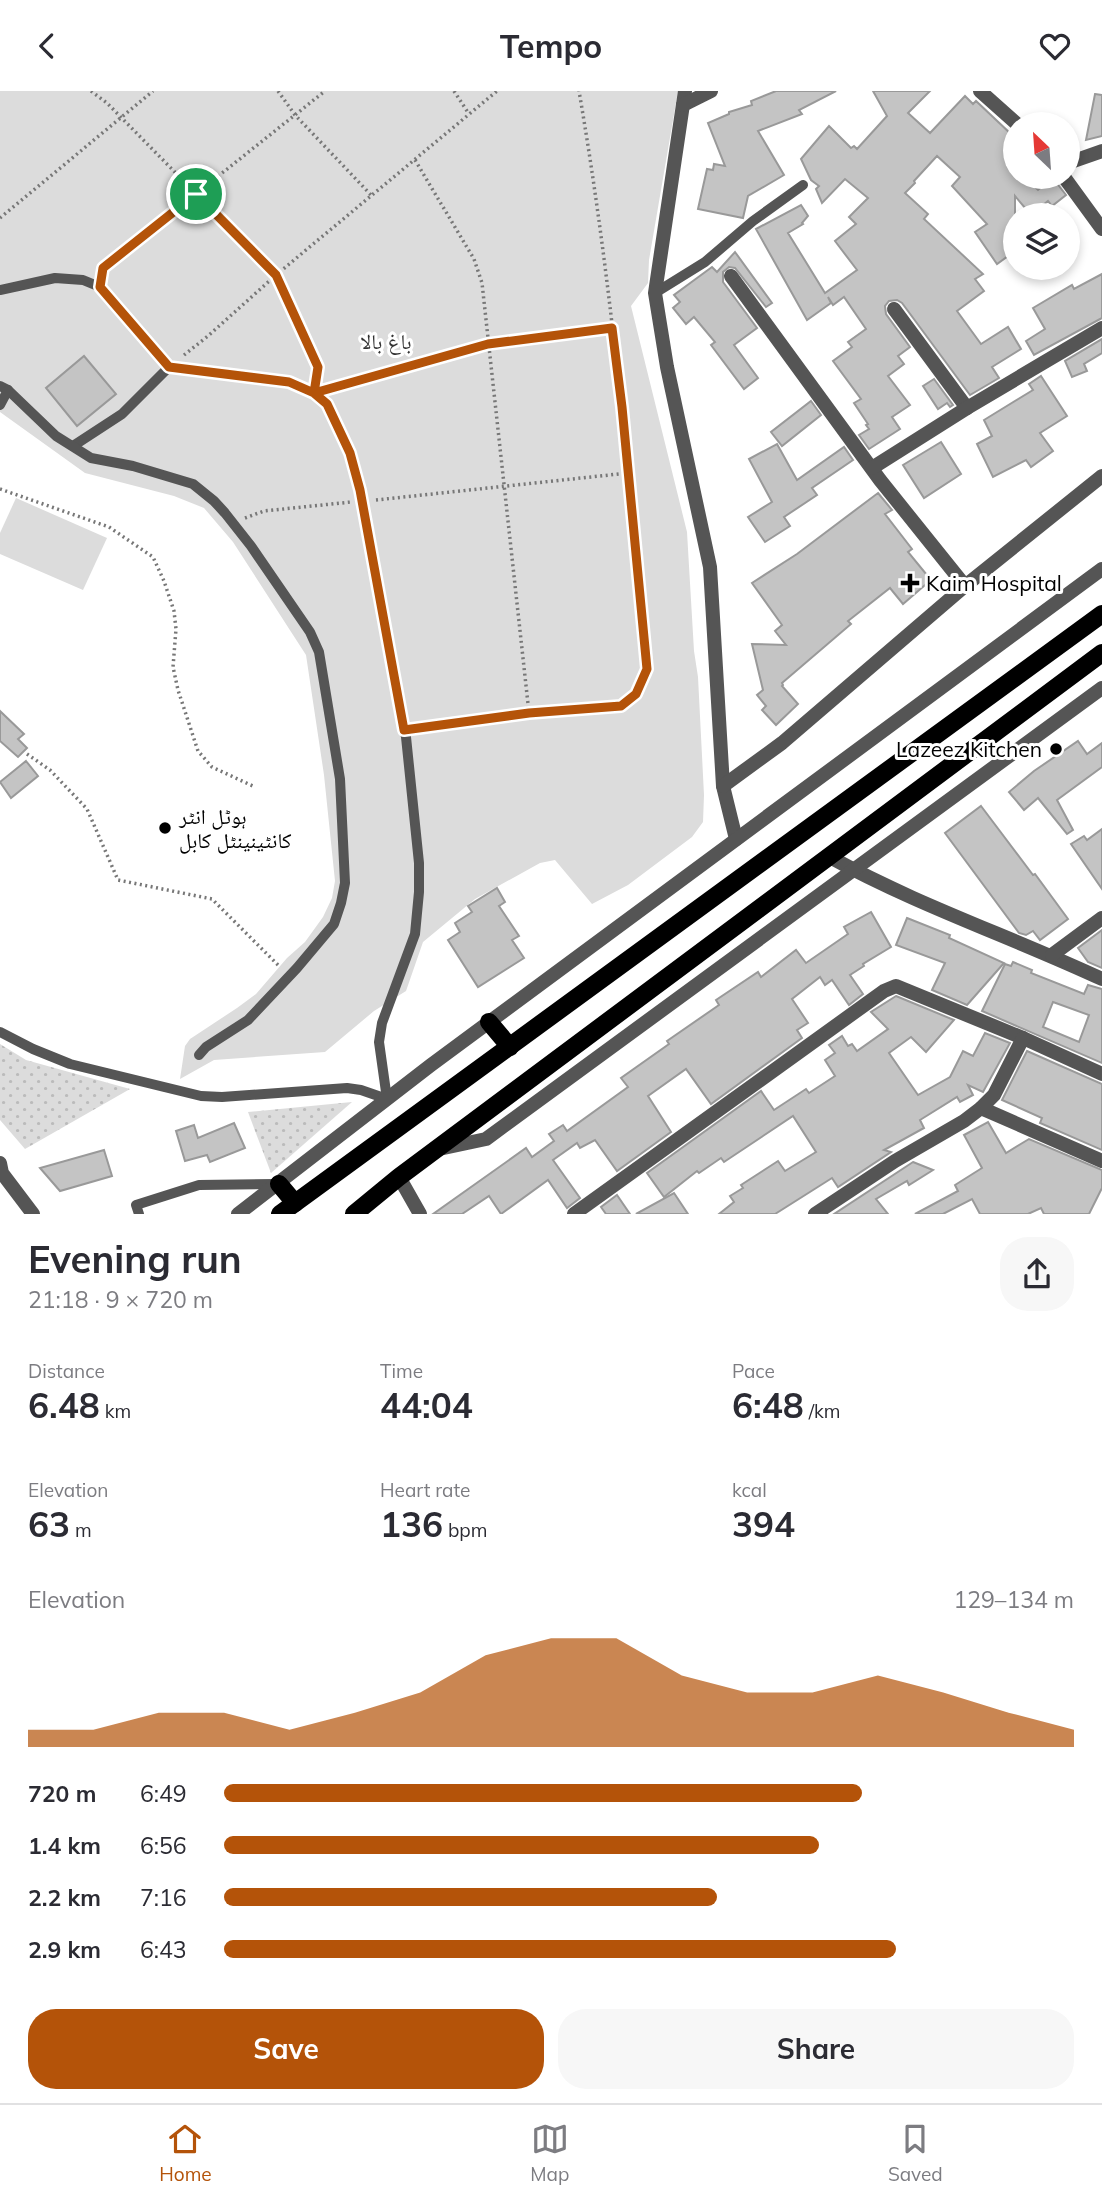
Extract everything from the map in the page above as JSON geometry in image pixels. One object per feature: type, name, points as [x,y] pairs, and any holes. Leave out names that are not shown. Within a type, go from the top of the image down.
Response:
[{"type":"main road","points":[[280,1214],[1102,614]]},
{"type":"main road","points":[[354,1214],[435,1150],[1102,653]]},
{"type":"main road","points":[[995,693],[1014,718]]},
{"type":"main road","points":[[489,1022],[510,1047]]},
{"type":"main road","points":[[279,1184],[295,1203]]},
{"type":"street","points":[[711,91],[684,98],[655,293],[667,367],[710,567],[723,786],[736,839]]},
{"type":"street","points":[[980,91],[1004,112]]},
{"type":"street","points":[[1080,159],[1102,151]]},
{"type":"street","points":[[1073,189],[1102,229]]},
{"type":"street","points":[[730,276],[872,468],[965,586]]},
{"type":"street","points":[[894,309],[967,408]]},
{"type":"street","points":[[872,468],[1102,328]]},
{"type":"street","points":[[723,786],[782,743],[965,586],[1102,476]]},
{"type":"street","points":[[238,1214],[489,1022],[1102,569]]},
{"type":"street","points":[[435,1150],[486,1139],[1102,688]]},
{"type":"street","points":[[830,857],[895,891],[1052,955],[1102,979]]},
{"type":"street","points":[[1052,955],[1102,918]]},
{"type":"street","points":[[575,1214],[884,991],[896,986],[1102,1074]]},
{"type":"street","points":[[815,1214],[981,1108],[994,1095],[1023,1038]]},
{"type":"street","points":[[981,1108],[1102,1161]]},
{"type":"street","points":[[1,1170],[33,1214]]},
{"type":"street","points":[[399,1177],[420,1214]]},
{"type":"lane","points":[[655,293],[705,261],[753,221],[803,185]]},
{"type":"lane","points":[[0,290],[55,278],[83,280],[100,287],[169,367],[289,382],[314,393],[327,404],[350,453],[362,501],[404,730],[419,863],[415,934],[382,1023],[379,1042],[387,1099],[346,1088],[222,1097],[201,1096],[70,1064],[33,1049],[0,1031]]},
{"type":"lane","points":[[73,446],[122,414],[169,367]]},
{"type":"lane","points":[[0,405],[4,388],[56,436],[91,458],[133,466],[193,484],[214,501],[233,523],[310,632],[319,652],[340,779],[345,883],[341,903],[334,924],[289,977],[247,1020],[206,1047],[199,1055]]},
{"type":"lane","points":[[139,1214],[136,1205],[200,1185],[279,1184]]},
{"type":"path","points":[[91,91],[121,117],[276,275],[318,367],[314,393],[488,344],[612,328]]},
{"type":"path","points":[[0,218],[153,91]]},
{"type":"path","points":[[278,91],[295,115],[372,197]]},
{"type":"path","points":[[100,287],[103,268],[325,91]]},
{"type":"path","points":[[454,91],[469,114]]},
{"type":"path","points":[[169,367],[208,337],[276,275],[496,91]]},
{"type":"path","points":[[404,730],[529,713],[621,706],[636,694],[647,669],[612,328],[579,91]]},
{"type":"path","points":[[415,160],[474,259],[482,283],[529,713]]},
{"type":"path","points":[[233,523],[264,511],[628,473]]},
{"type":"path","points":[[0,489],[109,527],[153,557],[174,611],[176,629],[173,667],[198,751],[212,767],[256,787]]},
{"type":"path","points":[[27,754],[50,770],[87,809],[118,880],[212,899],[289,977]]},
{"type":"green space","name":"باغ بالا","points":[[0,91],[678,91],[649,260],[648,283],[631,306],[687,532],[704,795],[703,822],[692,837],[628,885],[592,904],[555,860],[540,863],[475,899],[423,942],[406,991],[374,1011],[325,1052],[214,1060],[180,1079],[185,1046],[190,1039],[256,994],[287,958],[305,942],[323,917],[332,898],[335,881],[324,775],[306,655],[233,542],[204,508],[174,496],[85,473],[0,412]]},
{"type":"green space","points":[[16,498],[107,538],[83,590],[0,554],[0,533]]},
{"type":"green space","points":[[0,1044],[26,1060],[130,1089],[25,1149],[0,1120]]},
{"type":"green space","points":[[352,1102],[271,1173],[248,1112]]},
{"type":"building","points":[[776,91],[836,91],[799,110],[802,114],[758,131],[784,175],[748,196],[743,218],[698,209],[707,169],[713,170],[714,164],[725,166],[708,123],[729,112],[752,105],[751,101]]},
{"type":"building","points":[[873,91],[930,91],[908,113],[930,133],[965,96],[973,104],[976,101],[1003,126],[1003,189],[1061,189],[1066,195],[1056,203],[1021,203],[1015,196],[1015,203],[1003,203],[1003,260],[997,264],[975,232],[987,224],[952,186],[960,177],[937,156],[914,181],[905,193],[928,214],[924,219],[983,274],[975,279],[984,291],[957,311],[981,344],[1008,327],[1021,349],[992,367],[999,378],[970,395],[902,303],[897,300],[889,301],[885,306],[886,314],[910,347],[898,356],[904,364],[888,376],[910,405],[892,417],[900,429],[869,449],[859,435],[869,429],[854,403],[861,399],[833,361],[852,347],[848,342],[866,329],[844,297],[833,305],[828,297],[831,303],[807,320],[756,229],[801,205],[808,216],[803,224],[788,233],[825,293],[857,270],[835,241],[856,224],[849,217],[868,198],[845,179],[822,203],[816,189],[819,186],[811,180],[801,159],[829,126],[851,148],[854,146],[857,149],[887,116]]},
{"type":"building","points":[[1095,94],[1102,95],[1102,136],[1086,140]]},
{"type":"building","points":[[735,252],[772,303],[766,307],[735,268],[729,267],[723,272],[723,282],[757,328],[734,345],[758,378],[744,389],[711,345],[715,342],[694,317],[686,324],[673,308],[680,302],[674,295],[712,267],[717,272]]},
{"type":"building","points":[[1102,274],[1102,318],[1034,355],[1026,341],[1045,329],[1033,308],[1072,285],[1074,289]]},
{"type":"building","points":[[1102,339],[1102,353],[1084,364],[1087,371],[1072,377],[1065,361]]},
{"type":"building","points":[[84,356],[116,394],[77,426],[46,388]]},
{"type":"building","points":[[1041,376],[1067,416],[1040,433],[1053,451],[1031,467],[1026,460],[993,477],[977,444],[992,436],[984,420],[1033,390],[1029,384]]},
{"type":"building","points":[[934,379],[953,405],[950,407],[947,403],[938,409],[923,386]]},
{"type":"building","points":[[811,401],[821,415],[782,446],[771,432]]},
{"type":"building","points":[[941,442],[961,474],[924,498],[903,465]]},
{"type":"building","points":[[777,444],[797,480],[844,447],[853,460],[812,488],[817,495],[784,517],[790,526],[765,542],[748,517],[772,502],[749,459]]},
{"type":"building","points":[[878,493],[892,510],[885,514],[912,549],[908,552],[931,580],[903,604],[890,588],[848,621],[851,624],[782,683],[798,704],[776,725],[762,710],[766,706],[757,695],[763,690],[752,644],[786,645],[775,631],[782,625],[752,583],[797,554]]},
{"type":"building","points":[[0,711],[24,734],[18,739],[27,748],[18,757],[0,741]]},
{"type":"building","points":[[1078,741],[1087,754],[1102,743],[1102,767],[1057,800],[1073,830],[1067,834],[1038,798],[1024,810],[1009,792]]},
{"type":"building","points":[[26,761],[38,776],[11,798],[0,782]]},
{"type":"building","points":[[981,806],[1068,919],[1040,940],[1033,931],[1026,935],[1019,933],[945,833]]},
{"type":"building","points":[[1102,829],[1102,889],[1071,844],[1084,836],[1087,840]]},
{"type":"building","points":[[497,888],[505,902],[499,906],[519,936],[512,940],[524,958],[478,987],[448,940],[460,932],[455,923],[472,912],[468,906]]},
{"type":"building","points":[[871,912],[891,947],[850,975],[863,994],[849,1005],[832,980],[825,985],[820,977],[792,999],[808,1023],[797,1030],[802,1038],[711,1104],[686,1069],[648,1096],[671,1132],[617,1171],[595,1140],[580,1148],[577,1143],[553,1160],[580,1198],[567,1208],[548,1180],[501,1214],[489,1196],[462,1214],[433,1214],[526,1148],[532,1157],[554,1141],[549,1134],[563,1125],[567,1131],[628,1087],[621,1078],[669,1044],[667,1041],[719,1005],[716,1000],[758,972],[761,977],[796,950],[806,963],[848,934],[844,927]]},
{"type":"building","points":[[907,918],[950,935],[949,938],[1004,963],[967,1005],[932,990],[945,963],[896,945]]},
{"type":"building","points":[[1102,930],[1102,968],[1088,962],[1078,948]]},
{"type":"building","points":[[1013,962],[1032,970],[1031,973],[1084,994],[1088,985],[1102,989],[1102,1063],[982,1011],[1005,964],[1011,966]],"holes":[[[1053,1002],[1089,1015],[1079,1042],[1043,1027]]]},
{"type":"building","points":[[896,996],[954,1020],[926,1052],[911,1037],[889,1053],[918,1095],[950,1077],[963,1051],[973,1056],[985,1033],[1010,1043],[983,1092],[968,1085],[973,1095],[960,1102],[957,1097],[920,1120],[924,1128],[884,1150],[891,1152],[838,1187],[832,1178],[775,1214],[719,1214],[734,1202],[730,1196],[743,1188],[741,1185],[778,1161],[785,1171],[816,1152],[793,1116],[724,1162],[721,1158],[699,1173],[697,1171],[664,1197],[647,1173],[761,1091],[774,1110],[806,1089],[809,1093],[835,1076],[825,1060],[835,1053],[829,1045],[842,1036],[848,1046],[852,1044],[857,1051],[888,1029],[871,1012]]},
{"type":"building","points":[[1027,1051],[1102,1084],[1102,1150],[1040,1123],[1042,1118],[1002,1100]]},
{"type":"building","points":[[988,1122],[1006,1153],[1029,1139],[1102,1170],[1102,1188],[1089,1214],[1044,1214],[1041,1208],[1028,1214],[980,1214],[972,1199],[943,1214],[915,1214],[958,1191],[955,1185],[982,1168],[964,1135]]},
{"type":"building","points":[[234,1123],[245,1148],[210,1162],[207,1155],[185,1161],[176,1131],[194,1125],[198,1138]]},
{"type":"building","points":[[104,1150],[112,1176],[60,1191],[40,1168]]},
{"type":"building","points":[[913,1162],[933,1170],[909,1185],[907,1181],[876,1199],[888,1214],[834,1214]]},
{"type":"building","points":[[674,1193],[688,1214],[636,1214]]},
{"type":"building","points":[[617,1195],[630,1214],[606,1214],[601,1207]]},
{"type":"place","name":"Kaim Hospital","points":[[910,583]]},
{"type":"place","name":"Lazeez Kitchen","points":[[1056,749]]},
{"type":"place","name":"ہوٹل انٹر کانٹینینٹل کابل","points":[[165,828]]},
{"type":"route","points":[[196,194],[103,268],[100,287],[169,367],[289,382],[314,393],[488,344],[612,328],[647,669],[636,694],[621,706],[529,713],[404,730],[360,490],[350,453],[327,404],[314,393],[318,367],[276,275],[196,194]]}]
